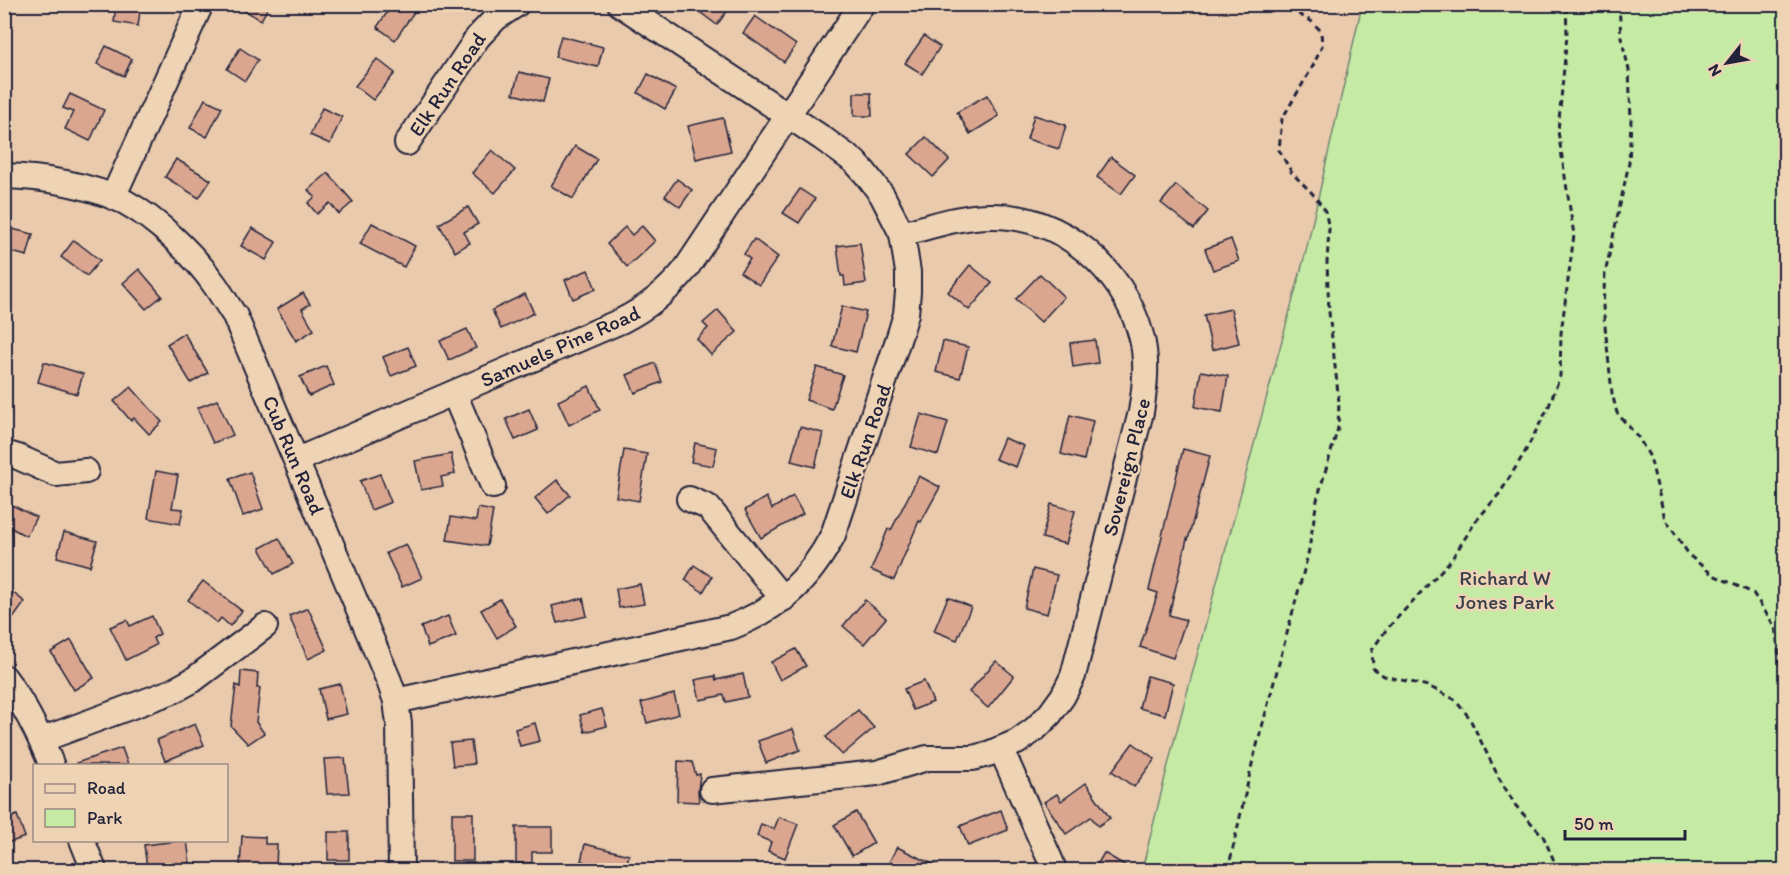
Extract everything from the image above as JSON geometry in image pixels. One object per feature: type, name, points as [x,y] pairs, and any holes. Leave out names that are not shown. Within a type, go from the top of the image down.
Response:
[{"type":"street","points":[[113,197],[201,4]]},
{"type":"street","name":"Elk Run Road","points":[[407,142],[478,37],[496,18],[517,4]]},
{"type":"street","name":"Elk Run Road","points":[[396,702],[722,630],[749,620],[783,599],[810,572],[833,535],[900,334],[906,314],[908,292],[908,272],[902,234],[882,195],[865,173],[855,162],[620,4]]},
{"type":"street","name":"Samuels Pine Road","points":[[297,460],[621,321],[636,314],[663,295],[685,270],[862,4]]},
{"type":"street","name":"Cub Run Road","points":[[4,176],[61,182],[113,197],[144,215],[192,256],[215,285],[235,316],[390,681],[399,724],[400,870]]},
{"type":"street","name":"Sovereign Place","points":[[712,790],[877,773],[927,759],[973,758],[1017,742],[1035,729],[1063,696],[1072,676],[1141,412],[1145,387],[1145,362],[1141,336],[1133,312],[1111,274],[1099,261],[1078,244],[1055,230],[1038,224],[993,216],[965,218],[902,234]]},
{"type":"street","points":[[454,393],[493,486]]},
{"type":"street","points":[[4,453],[56,474],[86,471]]},
{"type":"street","points":[[689,499],[708,507],[783,599]]},
{"type":"street","points":[[41,740],[173,691],[193,680],[265,626]]},
{"type":"street","points":[[4,677],[18,695],[34,723],[52,764]]},
{"type":"street","points":[[1001,748],[1052,864]]},
{"type":"street","points":[[83,842],[94,870]]},
{"type":"path","points":[[1228,870],[1252,765],[1308,555],[1317,500],[1338,428],[1339,402],[1329,312],[1327,262],[1329,229],[1325,210],[1292,173],[1279,150],[1282,119],[1322,46],[1321,31],[1311,21],[1280,4]]},
{"type":"path","points":[[1555,870],[1556,865],[1543,836],[1516,806],[1499,778],[1469,717],[1454,699],[1428,686],[1384,676],[1373,668],[1372,650],[1386,630],[1451,560],[1476,521],[1500,493],[1549,406],[1560,376],[1561,333],[1574,235],[1558,131],[1567,35],[1566,4]]},
{"type":"path","points":[[1619,4],[1621,37],[1629,70],[1631,120],[1629,163],[1605,274],[1603,307],[1612,393],[1617,413],[1638,437],[1650,457],[1665,519],[1690,556],[1713,575],[1753,593],[1775,627],[1785,705]]},
{"type":"green space","name":"Richard W Jones Park","points":[[1362,5],[1785,5],[1785,870],[1142,870],[1173,745],[1306,251]]},
{"type":"building","points":[[116,4],[141,4],[138,26],[114,22]]},
{"type":"building","points":[[232,4],[270,4],[261,20]]},
{"type":"building","points":[[393,4],[403,4],[414,12],[395,40],[377,27]]},
{"type":"building","points":[[689,4],[732,4],[717,25]]},
{"type":"building","points":[[755,16],[796,45],[784,62],[743,33]]},
{"type":"building","points":[[561,36],[603,47],[598,67],[555,57]]},
{"type":"building","points":[[924,36],[940,47],[922,74],[905,63]]},
{"type":"building","points":[[106,46],[132,59],[124,76],[97,64]]},
{"type":"building","points":[[240,48],[258,60],[245,81],[227,69]]},
{"type":"building","points":[[377,59],[395,73],[373,100],[355,86]]},
{"type":"building","points":[[519,72],[549,79],[543,102],[513,94]]},
{"type":"building","points":[[648,74],[676,90],[665,109],[638,93]]},
{"type":"building","points":[[854,93],[871,93],[872,116],[854,116]]},
{"type":"building","points":[[70,94],[104,110],[90,141],[65,129],[73,112],[63,108]]},
{"type":"building","points":[[987,95],[999,116],[970,134],[957,112]]},
{"type":"building","points":[[205,99],[222,107],[207,137],[190,128]]},
{"type":"building","points":[[322,108],[342,117],[330,144],[310,135]]},
{"type":"building","points":[[1034,115],[1066,125],[1059,149],[1027,139]]},
{"type":"building","points":[[723,118],[731,151],[696,159],[688,126]]},
{"type":"building","points":[[926,137],[949,160],[933,177],[909,154]]},
{"type":"building","points":[[575,146],[597,159],[573,199],[551,186]]},
{"type":"building","points":[[492,150],[515,170],[495,193],[472,173]]},
{"type":"building","points":[[1111,157],[1135,175],[1121,194],[1097,177]]},
{"type":"building","points":[[176,159],[211,180],[199,198],[165,177]]},
{"type":"building","points":[[328,173],[353,202],[339,214],[330,203],[317,214],[308,203],[315,197],[308,190]]},
{"type":"building","points":[[677,179],[692,190],[680,207],[665,196]]},
{"type":"building","points":[[1176,185],[1208,211],[1194,229],[1161,203]]},
{"type":"building","points":[[800,189],[815,199],[799,223],[783,213]]},
{"type":"building","points":[[468,207],[478,224],[464,232],[470,243],[455,252],[439,224]]},
{"type":"building","points":[[372,223],[415,246],[404,267],[360,244]]},
{"type":"building","points":[[642,226],[655,241],[627,267],[607,244],[625,227],[632,235]]},
{"type":"building","points":[[4,227],[33,234],[27,256],[4,250]]},
{"type":"building","points":[[252,228],[276,242],[266,260],[241,246]]},
{"type":"building","points":[[754,239],[778,257],[759,285],[740,272],[750,259],[744,254]]},
{"type":"building","points":[[1231,239],[1239,261],[1213,270],[1205,249]]},
{"type":"building","points":[[74,240],[100,260],[87,276],[61,257]]},
{"type":"building","points":[[860,243],[866,283],[845,286],[844,276],[841,276],[837,246]]},
{"type":"building","points":[[970,265],[992,283],[969,310],[948,292]]},
{"type":"building","points":[[139,269],[162,296],[146,309],[123,283]]},
{"type":"building","points":[[588,270],[596,289],[573,299],[565,280]]},
{"type":"building","points":[[1040,274],[1064,297],[1041,322],[1016,299]]},
{"type":"building","points":[[303,293],[310,304],[302,309],[314,330],[296,341],[277,309]]},
{"type":"building","points":[[525,294],[534,313],[501,329],[492,310]]},
{"type":"building","points":[[842,306],[866,312],[856,352],[832,346]]},
{"type":"building","points":[[1231,309],[1239,343],[1212,350],[1204,315]]},
{"type":"building","points":[[718,310],[737,332],[711,355],[697,339],[708,328],[703,323]]},
{"type":"building","points":[[467,329],[476,348],[449,360],[440,341]]},
{"type":"building","points":[[184,333],[208,373],[191,383],[167,344]]},
{"type":"building","points":[[1095,340],[1098,363],[1073,367],[1070,343]]},
{"type":"building","points":[[943,341],[968,347],[960,378],[936,372]]},
{"type":"building","points":[[408,347],[416,366],[391,376],[383,357]]},
{"type":"building","points":[[44,362],[83,374],[77,394],[38,382]]},
{"type":"building","points":[[655,363],[662,382],[635,393],[627,375]]},
{"type":"building","points":[[326,366],[334,385],[309,396],[300,377]]},
{"type":"building","points":[[817,367],[843,375],[832,409],[806,400]]},
{"type":"building","points":[[1201,371],[1228,376],[1222,412],[1195,407]]},
{"type":"building","points":[[589,386],[600,410],[569,425],[558,401]]},
{"type":"building","points":[[131,387],[162,422],[149,434],[134,418],[131,421],[114,401]]},
{"type":"building","points":[[217,400],[233,435],[213,443],[197,408]]},
{"type":"building","points":[[529,409],[538,430],[515,440],[506,419]]},
{"type":"building","points":[[921,414],[948,422],[938,455],[911,447]]},
{"type":"building","points":[[1070,415],[1093,421],[1084,460],[1061,454]]},
{"type":"building","points":[[800,427],[823,433],[815,467],[791,461]]},
{"type":"building","points":[[1004,438],[1024,446],[1016,467],[995,459]]},
{"type":"building","points":[[695,443],[717,448],[713,466],[691,462]]},
{"type":"building","points":[[1183,449],[1210,456],[1169,615],[1186,620],[1173,658],[1140,647],[1158,593],[1149,590]]},
{"type":"building","points":[[624,450],[647,454],[639,501],[616,497]]},
{"type":"building","points":[[451,454],[455,474],[441,477],[443,486],[421,490],[415,461]]},
{"type":"building","points":[[156,471],[178,475],[172,508],[183,509],[180,524],[148,518]]},
{"type":"building","points":[[250,472],[263,509],[243,516],[230,479]]},
{"type":"building","points":[[380,474],[391,502],[371,510],[360,481]]},
{"type":"building","points":[[919,476],[940,487],[921,522],[919,521],[894,580],[871,570],[888,529],[891,530]]},
{"type":"building","points":[[557,480],[570,495],[548,514],[535,498]]},
{"type":"building","points":[[793,496],[803,514],[761,538],[745,510],[766,497],[772,509]]},
{"type":"building","points":[[4,501],[36,517],[26,536],[4,524]]},
{"type":"building","points":[[1051,504],[1075,511],[1066,544],[1042,538]]},
{"type":"building","points":[[478,508],[493,511],[487,546],[447,540],[451,517],[476,521]]},
{"type":"building","points":[[64,532],[97,541],[90,566],[57,557]]},
{"type":"building","points":[[279,538],[293,564],[274,574],[260,548]]},
{"type":"building","points":[[406,544],[422,578],[402,587],[386,553]]},
{"type":"building","points":[[694,565],[712,577],[703,592],[685,580]]},
{"type":"building","points":[[1033,569],[1057,575],[1047,614],[1024,608]]},
{"type":"building","points":[[203,581],[242,611],[230,626],[221,618],[217,623],[188,600]]},
{"type":"building","points":[[640,584],[644,604],[619,608],[616,589]]},
{"type":"building","points":[[4,586],[25,602],[12,620],[4,614]]},
{"type":"building","points":[[948,597],[971,607],[957,640],[934,631]]},
{"type":"building","points":[[583,598],[587,616],[557,623],[552,606]]},
{"type":"building","points":[[500,599],[516,626],[497,638],[481,610]]},
{"type":"building","points":[[865,600],[886,618],[864,644],[843,626]]},
{"type":"building","points":[[308,608],[327,650],[308,659],[289,616]]},
{"type":"building","points":[[152,616],[160,634],[153,638],[156,645],[126,660],[110,627],[127,620],[130,626]]},
{"type":"building","points":[[448,616],[456,636],[428,647],[421,627]]},
{"type":"building","points":[[71,640],[94,678],[74,690],[51,652]]},
{"type":"building","points":[[796,649],[806,666],[780,680],[771,662]]},
{"type":"building","points":[[996,661],[1014,676],[988,708],[969,692]]},
{"type":"building","points":[[241,671],[258,673],[257,688],[260,688],[256,722],[264,733],[248,744],[231,726],[236,685],[240,687]]},
{"type":"building","points":[[743,674],[748,697],[726,702],[724,695],[700,700],[695,680],[715,676],[716,680]]},
{"type":"building","points":[[1147,676],[1173,683],[1165,715],[1139,708]]},
{"type":"building","points":[[924,681],[933,702],[913,710],[904,689]]},
{"type":"building","points":[[340,684],[347,714],[326,719],[319,689]]},
{"type":"building","points":[[674,694],[679,714],[647,723],[641,703]]},
{"type":"building","points":[[602,709],[607,726],[585,732],[580,715]]},
{"type":"building","points":[[858,710],[874,728],[842,755],[826,737]]},
{"type":"building","points":[[535,723],[540,741],[520,746],[515,729]]},
{"type":"building","points":[[195,724],[204,745],[165,761],[157,740]]},
{"type":"building","points":[[793,729],[800,750],[766,763],[758,741]]},
{"type":"building","points":[[471,741],[474,764],[453,766],[450,743]]},
{"type":"building","points":[[1133,743],[1155,759],[1134,787],[1112,771]]},
{"type":"building","points":[[122,748],[128,764],[76,764]]},
{"type":"building","points":[[345,758],[349,793],[327,794],[324,759]]},
{"type":"building","points":[[678,761],[692,762],[696,775],[700,774],[699,802],[677,801]]},
{"type":"building","points":[[1086,783],[1110,818],[1098,826],[1091,817],[1066,834],[1044,802],[1057,794],[1061,801]]},
{"type":"building","points":[[1001,810],[1008,830],[968,846],[960,826]]},
{"type":"building","points":[[856,812],[874,843],[852,856],[834,825]]},
{"type":"building","points":[[452,813],[473,813],[473,861],[452,861]]},
{"type":"building","points":[[17,815],[25,837],[8,843],[4,834],[4,820]]},
{"type":"building","points":[[779,817],[798,824],[785,858],[768,851],[771,842],[757,836],[761,824],[774,829]]},
{"type":"building","points":[[516,827],[552,827],[552,852],[532,852],[532,863],[516,863]]},
{"type":"building","points":[[328,832],[349,832],[349,860],[328,860]]},
{"type":"building","points":[[242,836],[265,837],[265,844],[277,844],[276,868],[240,866]]},
{"type":"building","points":[[187,842],[190,863],[147,868],[144,845]]},
{"type":"building","points":[[585,844],[629,855],[625,870],[598,870],[600,866],[581,861]]},
{"type":"building","points":[[897,847],[945,870],[885,870]]},
{"type":"building","points":[[1104,853],[1133,870],[1094,870]]}]
